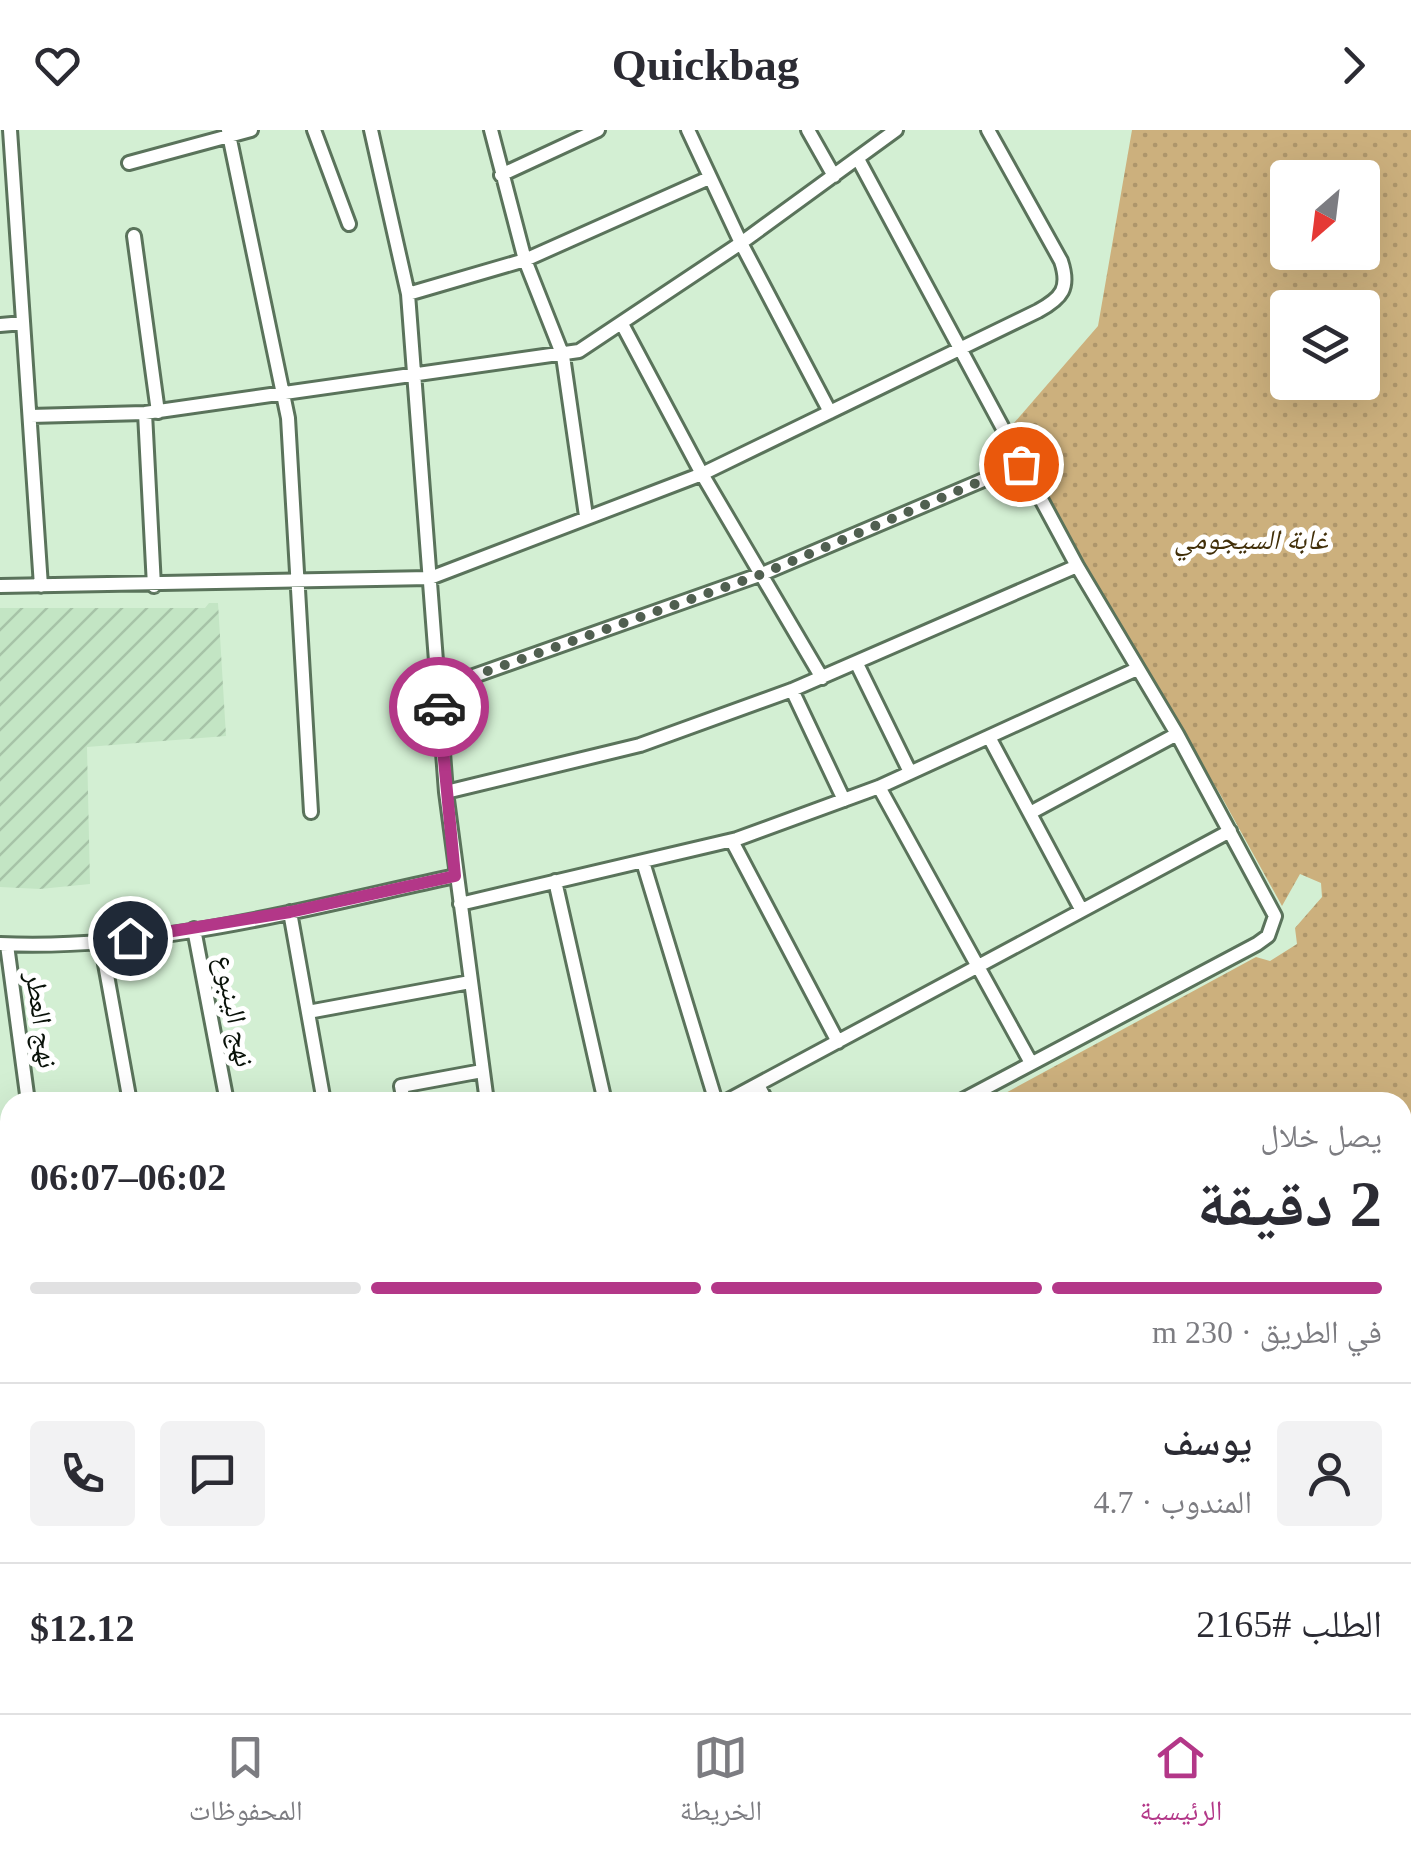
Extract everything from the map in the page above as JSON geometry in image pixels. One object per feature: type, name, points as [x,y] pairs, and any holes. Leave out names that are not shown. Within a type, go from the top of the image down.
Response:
[{"type":"street","points":[[10,130],[40,586]]},
{"type":"street","points":[[129,162],[252,130]]},
{"type":"street","points":[[314,130],[348,224]]},
{"type":"street","points":[[371,130],[408,294],[446,792],[486,1092]]},
{"type":"street","points":[[491,130],[525,260],[563,356],[586,516]]},
{"type":"street","points":[[502,175],[598,130]]},
{"type":"street","points":[[688,130],[741,243],[830,412]]},
{"type":"street","points":[[808,130],[834,176]]},
{"type":"street","points":[[30,416],[151,413],[580,351],[741,243],[896,130]]},
{"type":"street","points":[[0,586],[298,584],[430,578],[702,474],[1054,303],[1068,281],[988,130]]},
{"type":"street","points":[[229,135],[283,394],[311,812]]},
{"type":"street","points":[[858,158],[1077,566],[1177,734],[1275,916],[1268,936],[978,1092]]},
{"type":"street","points":[[408,294],[525,260],[709,178]]},
{"type":"street","points":[[134,236],[151,413],[154,586]]},
{"type":"street","points":[[0,326],[23,323]]},
{"type":"street","points":[[622,324],[702,474],[822,678]]},
{"type":"street","points":[[437,689],[762,574],[1021,464]]},
{"type":"street","points":[[446,792],[640,744],[792,690],[1077,566]]},
{"type":"street","points":[[857,664],[910,772]]},
{"type":"street","points":[[460,904],[732,841],[878,787],[1137,668]]},
{"type":"street","points":[[792,690],[844,800]]},
{"type":"street","points":[[1030,813],[1177,734]]},
{"type":"street","points":[[989,737],[1081,909]]},
{"type":"street","points":[[878,787],[1030,1062]]},
{"type":"street","points":[[744,1092],[1230,832]]},
{"type":"street","points":[[732,841],[838,1042]]},
{"type":"street","points":[[643,862],[713,1092]]},
{"type":"street","points":[[3,944],[101,942],[290,912],[455,876]]},
{"type":"street","points":[[555,881],[603,1092]]},
{"type":"street","points":[[290,912],[322,1092]]},
{"type":"street","name":"نهج الينبوع","points":[[194,928],[224,1092]]},
{"type":"street","points":[[101,942],[128,1092]]},
{"type":"street","name":"نهج العطر","points":[[3,944],[26,1092]]},
{"type":"street","points":[[308,1012],[470,982]]},
{"type":"street","points":[[402,1092],[401,1086],[482,1072]]},
{"type":"street","points":[[758,1085],[762,1092]]},
{"type":"shaded area","points":[[209,603],[218,603],[226,736],[87,747],[90,884],[40,889],[0,887],[0,608],[205,608]]},
{"type":"green space","name":"غابة السيجومي","points":[[1132,130],[1411,130],[1411,1092],[1007,1092],[1256,957],[1270,961],[1297,944],[1295,928],[1322,897],[1321,883],[1300,874],[1282,906],[1220,794],[1001,438],[1098,326]]},
{"type":"way so far","points":[[439,707],[437,689],[762,574],[1021,464]]},
{"type":"route","points":[[130,938],[290,912],[455,876],[439,707]]}]
